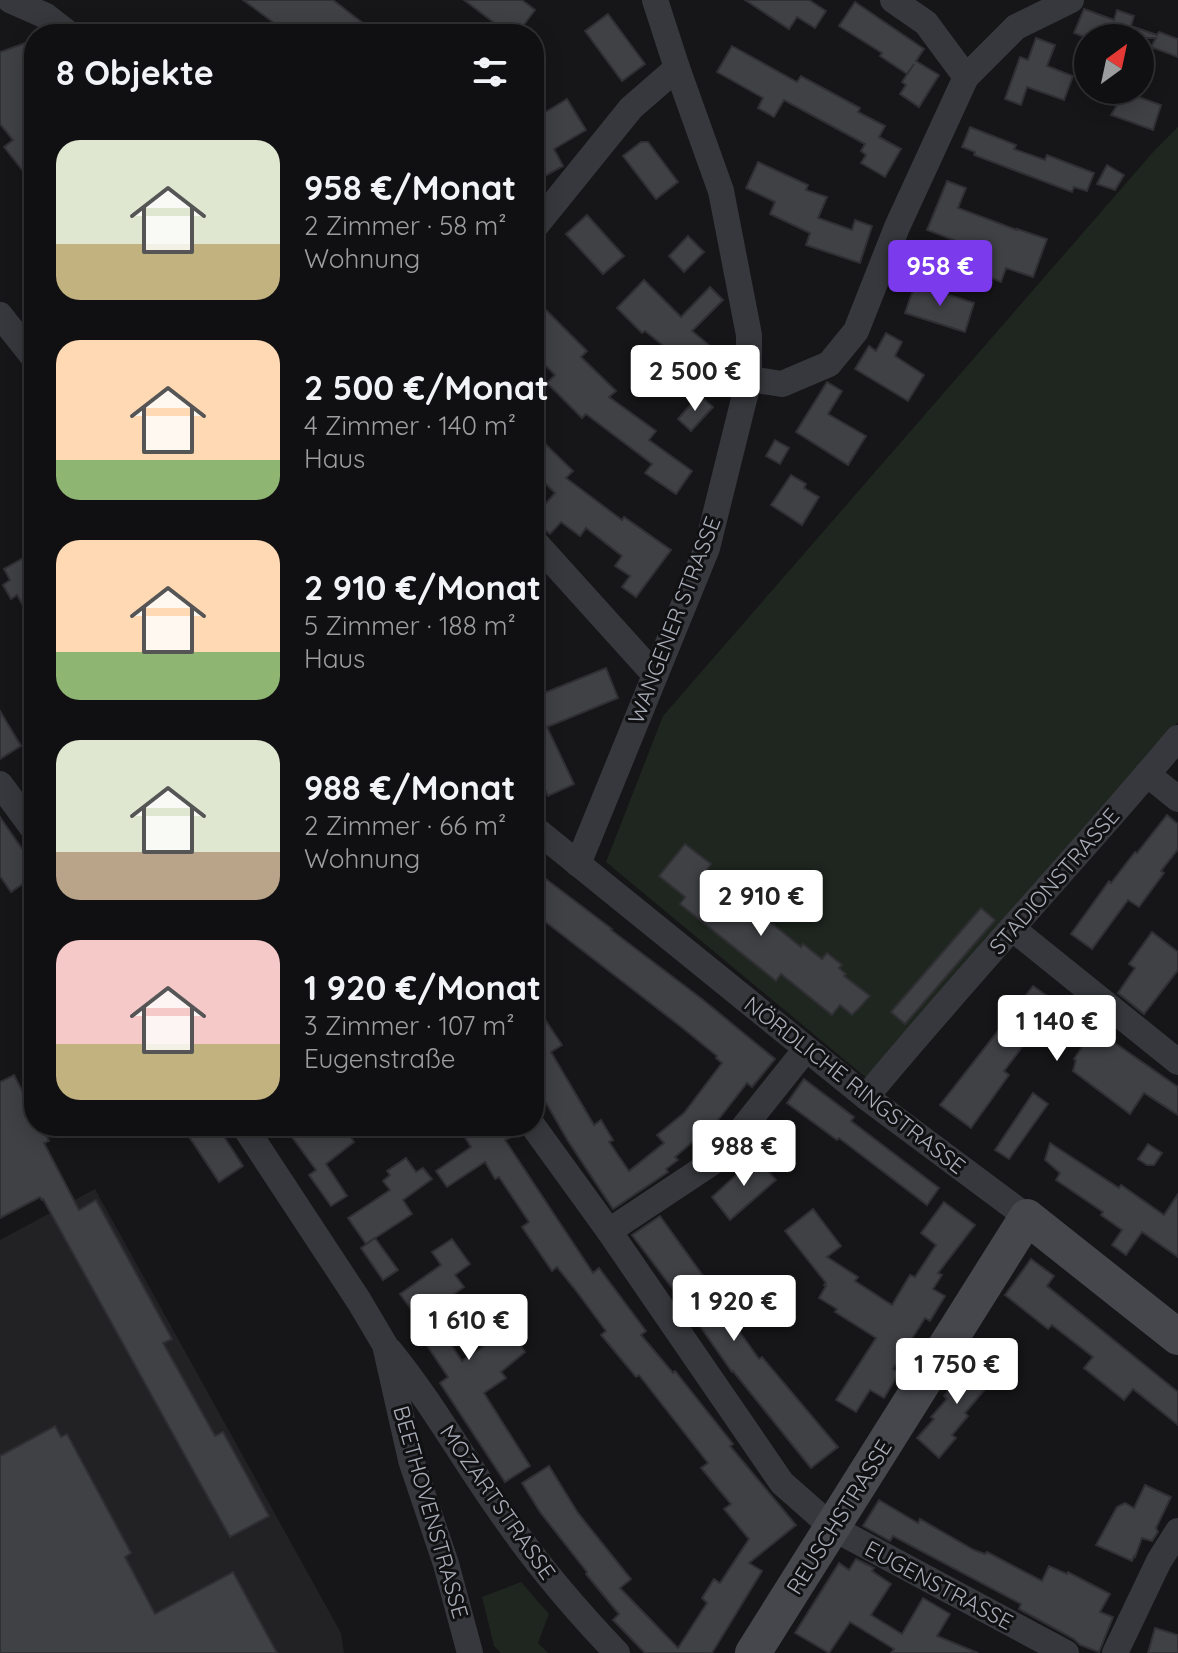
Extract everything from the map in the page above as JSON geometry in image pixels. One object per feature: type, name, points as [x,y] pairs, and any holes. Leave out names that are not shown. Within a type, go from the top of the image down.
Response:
[{"type":"street","points":[[10,0],[56,24]]},
{"type":"street","name":"WANGENER STRASSE","points":[[578,864],[707,548],[749,379],[749,335],[721,191],[655,0]]},
{"type":"street","points":[[893,0],[926,23],[966,77]]},
{"type":"street","points":[[749,379],[782,384],[829,364],[856,331],[897,227],[966,77],[1016,27],[1071,0]]},
{"type":"street","points":[[544,216],[631,108],[677,68]]},
{"type":"street","points":[[0,315],[24,345]]},
{"type":"street","points":[[544,552],[655,675]]},
{"type":"street","name":"STADIONSTRASSE","points":[[866,1097],[1178,738]]},
{"type":"street","points":[[1147,774],[1178,799]]},
{"type":"street","points":[[0,784],[24,816]]},
{"type":"street","name":"NÖRDLICHE RINGSTRASSE","points":[[544,836],[866,1097],[1027,1217],[1178,1337]]},
{"type":"street","points":[[1013,929],[1178,1062]]},
{"type":"street","points":[[609,1231],[719,1158],[806,1049]]},
{"type":"street","name":"BEETHOVENSTRASSE","points":[[251,1136],[385,1345],[411,1460],[446,1564],[470,1653]]},
{"type":"street","name":"EUGENSTRASSE","points":[[540,1136],[782,1483],[833,1528],[1066,1653]]},
{"type":"street","name":"REUSCHSTRASSE","points":[[753,1653],[1027,1217]]},
{"type":"street","name":"MOZARTSTRASSE","points":[[385,1345],[410,1376],[516,1533],[574,1606],[617,1653]]},
{"type":"street","points":[[1115,1653],[1159,1561],[1178,1531]]},
{"type":"shaded area","points":[[1178,127],[1178,722],[869,1080],[606,862],[663,716]]},
{"type":"shaded area","points":[[95,1189],[341,1633],[344,1653],[0,1653],[0,1240]]},
{"type":"shaded area","points":[[521,1582],[549,1614],[538,1643],[548,1653],[501,1653],[494,1646],[482,1597]]},
{"type":"building","points":[[243,0],[333,0],[364,24],[275,24]]},
{"type":"building","points":[[464,0],[522,0],[535,10],[524,24],[496,24]]},
{"type":"building","points":[[745,0],[809,0],[826,11],[815,28],[797,17],[789,29]]},
{"type":"building","points":[[855,2],[924,49],[916,61],[939,75],[919,107],[900,94],[906,85],[902,82],[914,64],[907,74],[880,56],[882,53],[839,26]]},
{"type":"building","points":[[1084,9],[1114,20],[1117,10],[1134,16],[1132,24],[1078,24]]},
{"type":"building","points":[[608,14],[645,64],[622,81],[585,31]]},
{"type":"building","points":[[1159,32],[1178,39],[1178,57],[1154,48],[1154,34]]},
{"type":"building","points":[[1036,38],[1055,45],[1047,66],[1073,76],[1064,100],[1027,87],[1021,105],[1005,99],[1020,57],[1028,60]]},
{"type":"building","points":[[24,44],[24,172],[4,147],[13,140],[0,124],[0,52]]},
{"type":"building","points":[[732,46],[797,82],[801,76],[860,108],[858,112],[885,126],[879,137],[901,149],[885,177],[861,163],[866,155],[861,151],[865,144],[784,100],[774,117],[758,108],[763,98],[717,72]]},
{"type":"building","points":[[567,99],[586,130],[554,149],[563,166],[544,176],[544,113]]},
{"type":"building","points":[[1118,104],[1161,105],[1153,130],[1111,115]]},
{"type":"building","points":[[970,127],[1016,145],[1014,149],[1045,160],[1047,155],[1094,173],[1087,191],[1074,187],[1072,192],[974,155],[975,152],[962,147]]},
{"type":"building","points":[[641,142],[648,142],[678,182],[656,199],[623,156]]},
{"type":"building","points":[[758,162],[808,185],[806,190],[827,197],[818,218],[852,230],[855,220],[872,226],[860,263],[806,245],[810,233],[770,214],[775,202],[746,188]]},
{"type":"building","points":[[1107,165],[1124,175],[1115,190],[1097,184]]},
{"type":"building","points":[[947,181],[966,188],[958,208],[1047,239],[1033,277],[1006,268],[1001,282],[982,274],[988,253],[927,230]]},
{"type":"building","points":[[587,215],[624,256],[603,274],[566,234]]},
{"type":"building","points":[[688,236],[704,252],[684,272],[669,256]]},
{"type":"building","points":[[644,280],[681,317],[710,287],[723,300],[692,331],[715,350],[705,361],[717,371],[702,389],[689,378],[695,371],[645,331],[642,333],[617,308]]},
{"type":"building","points":[[915,284],[974,303],[965,332],[905,313]]},
{"type":"building","points":[[544,308],[587,351],[581,357],[616,391],[609,397],[656,431],[649,440],[692,471],[676,494],[645,473],[652,464],[586,414],[582,418],[547,383],[555,375],[544,364]]},
{"type":"building","points":[[886,333],[902,342],[895,356],[924,375],[908,401],[855,369],[869,346],[876,351]]},
{"type":"building","points":[[827,382],[842,391],[828,414],[866,436],[848,465],[796,432]]},
{"type":"building","points":[[699,395],[713,407],[691,431],[678,419]]},
{"type":"building","points":[[775,440],[789,448],[780,464],[766,456]]},
{"type":"building","points":[[544,443],[573,471],[566,478],[622,520],[624,517],[671,550],[636,597],[622,587],[630,576],[615,566],[622,556],[586,528],[580,536],[561,522],[550,534],[544,529],[544,506],[555,493],[544,482]]},
{"type":"building","points":[[791,475],[819,497],[802,525],[771,505]]},
{"type":"building","points":[[24,558],[24,607],[17,595],[11,599],[3,585],[10,580],[4,569]]},
{"type":"building","points":[[606,668],[618,698],[547,727],[574,784],[548,796],[544,787],[544,693]]},
{"type":"building","points":[[0,711],[21,746],[0,759]]},
{"type":"building","points":[[1167,815],[1178,824],[1178,849],[1139,907],[1128,900],[1092,949],[1071,934],[1109,881],[1111,883]]},
{"type":"building","points":[[0,817],[24,852],[24,883],[11,892],[0,876]]},
{"type":"building","points":[[685,844],[711,864],[701,878],[749,916],[754,909],[801,947],[803,944],[822,959],[827,953],[842,965],[839,968],[846,974],[844,976],[870,996],[852,1015],[840,1005],[832,1015],[781,974],[776,981],[680,904],[685,897],[659,876]]},
{"type":"building","points":[[544,878],[775,1059],[752,1087],[747,1083],[718,1120],[675,1157],[678,1160],[666,1169],[668,1172],[613,1209],[544,1099],[544,1018],[562,1045],[551,1052],[594,1125],[601,1120],[613,1140],[609,1142],[629,1171],[664,1143],[657,1135],[684,1113],[722,1063],[680,1026],[544,921]]},
{"type":"building","points":[[981,908],[995,920],[905,1024],[891,1012]]},
{"type":"building","points":[[1152,932],[1178,952],[1178,970],[1144,1014],[1118,993],[1135,968],[1129,964]]},
{"type":"building","points":[[1033,986],[1178,1087],[1178,1115],[1144,1093],[1130,1114],[1073,1071],[1074,1059],[1084,1044],[1045,1017],[1004,1071],[1009,1075],[971,1128],[940,1105]]},
{"type":"building","points":[[14,1075],[24,1094],[24,1136],[46,1136],[49,1141],[44,1143],[79,1210],[96,1200],[172,1339],[163,1343],[215,1436],[223,1432],[269,1516],[230,1537],[43,1199],[40,1197],[0,1218],[0,1082]]},
{"type":"building","points":[[804,1079],[854,1117],[851,1121],[939,1188],[927,1205],[787,1103]]},
{"type":"building","points":[[1033,1093],[1048,1104],[1009,1159],[995,1150]]},
{"type":"building","points":[[189,1136],[224,1136],[243,1166],[219,1182]]},
{"type":"building","points":[[291,1136],[350,1136],[354,1142],[326,1164],[347,1196],[331,1206],[309,1175],[316,1170]]},
{"type":"building","points":[[464,1136],[510,1136],[505,1140],[593,1273],[599,1268],[646,1331],[641,1335],[673,1373],[675,1371],[733,1444],[730,1446],[796,1525],[749,1563],[762,1571],[712,1653],[645,1653],[613,1620],[619,1614],[540,1512],[522,1483],[549,1466],[578,1513],[631,1579],[620,1588],[678,1648],[707,1603],[702,1598],[714,1579],[720,1583],[749,1539],[724,1509],[731,1504],[701,1468],[708,1463],[639,1375],[636,1377],[601,1335],[606,1331],[557,1267],[552,1271],[522,1227],[529,1222],[499,1177],[495,1179],[485,1162],[447,1187],[436,1171],[471,1147]]},
{"type":"building","points":[[1050,1143],[1119,1188],[1121,1185],[1164,1215],[1178,1194],[1178,1257],[1142,1232],[1126,1255],[1112,1245],[1122,1230],[1101,1215],[1103,1212],[1056,1180],[1060,1173],[1045,1160]]},
{"type":"building","points":[[1148,1144],[1162,1153],[1154,1165],[1147,1165],[1138,1159]]},
{"type":"building","points":[[756,1157],[776,1180],[730,1220],[712,1197]]},
{"type":"building","points":[[406,1158],[416,1172],[423,1168],[432,1179],[403,1200],[412,1214],[366,1244],[348,1218],[390,1190],[383,1181],[390,1175],[387,1171]]},
{"type":"building","points":[[944,1202],[975,1225],[938,1273],[942,1275],[933,1289],[945,1296],[930,1321],[925,1318],[893,1369],[899,1373],[884,1398],[870,1390],[856,1412],[836,1400],[876,1338],[819,1298],[826,1283],[785,1231],[813,1209],[841,1246],[827,1257],[858,1277],[855,1281],[892,1305],[910,1275],[915,1277],[936,1245],[921,1233]]},
{"type":"building","points":[[660,1216],[759,1359],[762,1357],[838,1447],[811,1468],[732,1372],[632,1235]]},
{"type":"building","points":[[375,1238],[398,1270],[383,1280],[361,1248]]},
{"type":"building","points":[[452,1239],[470,1264],[455,1275],[464,1287],[429,1311],[462,1361],[512,1322],[523,1337],[517,1341],[525,1352],[501,1372],[506,1378],[484,1393],[530,1466],[505,1482],[440,1383],[448,1377],[412,1323],[418,1319],[400,1294],[441,1265],[432,1252]]},
{"type":"building","points":[[1031,1259],[1054,1276],[1047,1286],[1178,1392],[1178,1425],[1133,1389],[1124,1400],[1084,1368],[1093,1357],[1052,1325],[1048,1329],[1005,1295]]},
{"type":"building","points":[[973,1354],[997,1375],[965,1413],[968,1416],[952,1435],[956,1438],[939,1458],[917,1438],[934,1419],[931,1417],[947,1399],[944,1396],[961,1375],[958,1372]]},
{"type":"building","points":[[55,1426],[61,1437],[67,1434],[131,1553],[125,1557],[155,1614],[233,1572],[277,1653],[0,1653],[0,1456]]},
{"type":"building","points":[[1145,1485],[1171,1497],[1152,1541],[1142,1538],[1132,1561],[1096,1545],[1117,1507],[1125,1503],[1134,1508]]},
{"type":"building","points":[[879,1500],[918,1523],[920,1519],[974,1550],[987,1552],[1042,1581],[1049,1566],[1068,1572],[1110,1594],[1100,1612],[1113,1617],[1099,1652],[1080,1645],[1019,1609],[1021,1604],[893,1536],[890,1541],[863,1526]]},
{"type":"building","points":[[856,1559],[874,1568],[872,1571],[891,1584],[871,1615],[902,1634],[923,1598],[950,1614],[937,1636],[978,1653],[891,1653],[894,1649],[850,1622],[829,1653],[795,1633],[839,1563],[849,1570]]},
{"type":"building","points":[[1155,1628],[1178,1635],[1178,1653],[1148,1653]]}]
